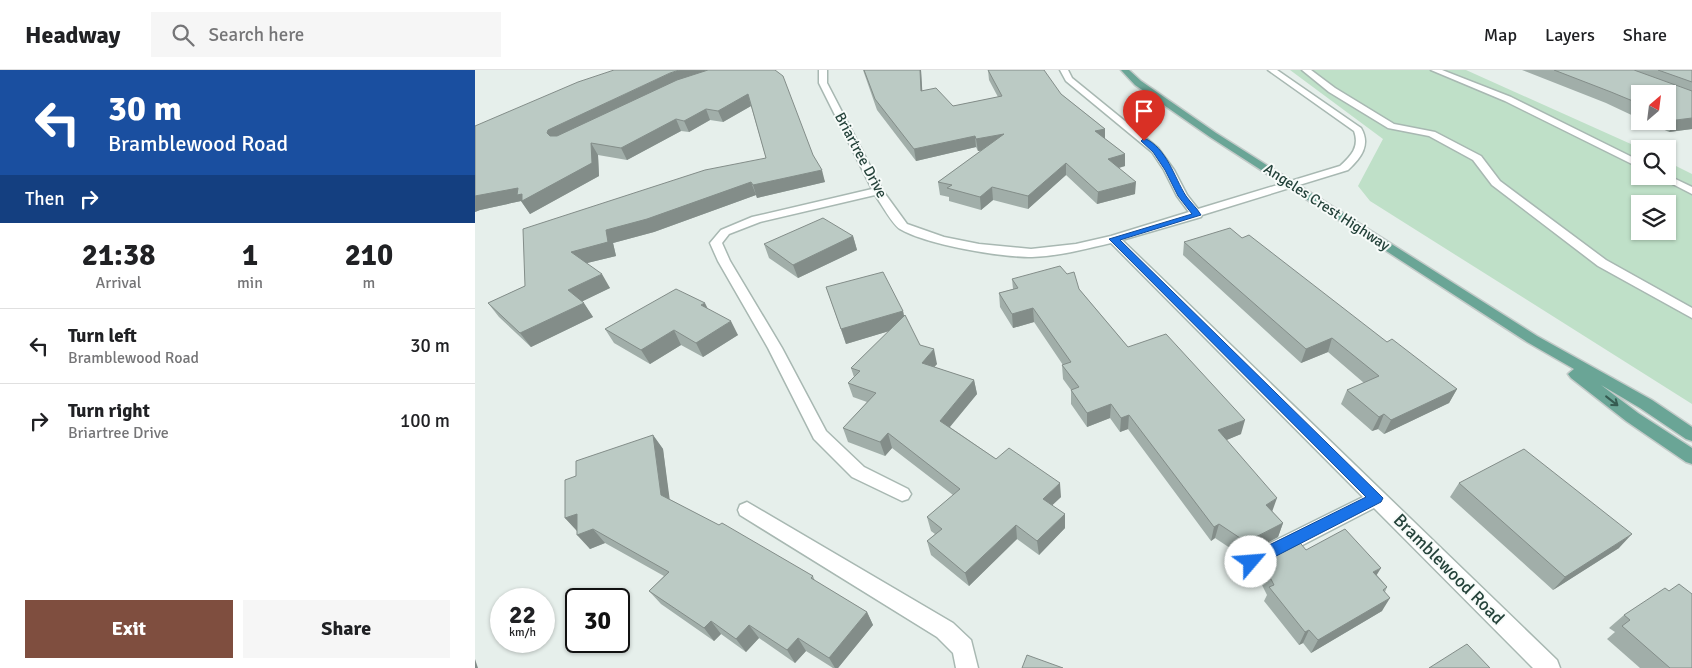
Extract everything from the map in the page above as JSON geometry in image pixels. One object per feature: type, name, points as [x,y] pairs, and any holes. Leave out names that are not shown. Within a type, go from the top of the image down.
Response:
[{"type":"main road","name":"Angeles Crest Highway","points":[[1125,70],[1138,83],[1213,135],[1293,184],[1532,339],[1646,404],[1692,434]]},
{"type":"main road","name":"Angeles Crest Highway","points":[[1532,339],[1632,417],[1692,457]]},
{"type":"street","name":"Briartree Drive","points":[[823,70],[823,83],[878,191],[903,226],[941,240],[979,248],[1031,253],[1076,248],[1114,239],[1197,215],[1344,168],[1360,151],[1361,136],[1357,130],[1272,70]]},
{"type":"street","points":[[1064,70],[1069,79],[1155,150],[1169,170],[1182,196],[1197,215]]},
{"type":"street","points":[[1306,70],[1331,90],[1354,102],[1391,126],[1432,134],[1477,158],[1496,183],[1602,263],[1692,314]]},
{"type":"street","points":[[1435,70],[1507,99],[1631,161]]},
{"type":"street","points":[[1676,182],[1692,190]]},
{"type":"street","points":[[878,191],[756,219],[725,232],[716,243],[724,261],[775,348],[820,435],[858,472],[902,494]]},
{"type":"street","name":"Bramblewood Road","points":[[1114,239],[1549,668]]},
{"type":"street","points":[[1251,562],[1377,498]]},
{"type":"street","points":[[747,510],[945,630],[963,648],[967,668]]},
{"type":"green space","points":[[1290,70],[1466,70],[1631,144],[1631,185],[1676,185],[1676,166],[1692,174],[1692,404],[1370,201],[1358,186],[1383,139]]},
{"type":"building","points":[[614,70],[679,70],[548,130],[547,133],[550,136],[557,136],[677,80],[708,70],[775,70],[783,76],[813,155],[822,170],[753,185],[751,182],[647,219],[606,230],[608,242],[571,252],[602,274],[568,290],[584,303],[520,333],[488,303],[525,286],[523,229],[705,170],[766,158],[748,94],[718,111],[706,109],[684,121],[676,119],[621,148],[591,143],[592,163],[522,201],[522,194],[517,195],[518,188],[475,196],[475,126],[578,82]]},
{"type":"building","points":[[864,70],[920,70],[921,91],[936,88],[953,106],[1002,96],[988,70],[1044,70],[1061,94],[1105,129],[1095,131],[1125,154],[1108,159],[1136,182],[1098,192],[1066,163],[1028,196],[992,187],[980,197],[947,188],[952,185],[938,182],[1004,134],[976,139],[975,136],[914,149],[875,99]]},
{"type":"building","points":[[1554,70],[1634,70],[1675,85],[1631,85],[1631,100]]},
{"type":"building","points":[[1658,70],[1692,70],[1692,82]]},
{"type":"building","points":[[1676,85],[1692,91],[1692,118],[1676,120]]},
{"type":"building","points":[[823,218],[853,236],[793,265],[764,244]]},
{"type":"building","points":[[1230,228],[1242,238],[1249,235],[1387,342],[1392,339],[1457,389],[1391,420],[1384,414],[1379,417],[1347,390],[1379,376],[1332,338],[1306,349],[1184,242]]},
{"type":"building","points":[[1060,266],[1067,274],[1074,272],[1079,289],[1128,347],[1166,334],[1245,420],[1218,430],[1277,498],[1266,505],[1283,523],[1246,542],[1219,524],[1214,527],[1129,415],[1121,418],[1111,404],[1087,413],[1071,390],[1079,387],[1062,365],[1071,362],[1033,308],[1012,314],[999,293],[1018,288],[1012,279]]},
{"type":"building","points":[[883,272],[903,311],[841,329],[826,287]]},
{"type":"building","points":[[676,289],[705,303],[701,305],[731,321],[696,343],[674,330],[641,350],[605,329]]},
{"type":"building","points":[[905,315],[920,345],[934,349],[922,363],[974,380],[940,421],[996,459],[1009,448],[1060,483],[1043,499],[1065,514],[1037,541],[1016,525],[965,573],[927,541],[942,529],[927,517],[960,489],[888,433],[880,442],[843,428],[876,393],[848,383],[860,371],[851,368]]},
{"type":"building","points":[[653,435],[661,495],[719,525],[722,523],[813,576],[811,578],[867,612],[829,658],[798,638],[787,650],[749,625],[736,639],[711,621],[704,628],[649,591],[669,572],[593,529],[577,535],[577,514],[565,518],[565,480],[576,476],[576,461]]},
{"type":"building","points":[[1524,449],[1632,534],[1565,577],[1459,483]]},
{"type":"building","points":[[1345,529],[1381,568],[1373,572],[1387,587],[1383,590],[1390,598],[1318,640],[1309,630],[1305,632],[1269,587],[1274,585],[1260,558],[1297,539],[1306,550]]},
{"type":"building","points":[[1679,584],[1692,594],[1692,668],[1670,668],[1622,626],[1630,620],[1624,615],[1665,588],[1669,591]]},
{"type":"building","points":[[1467,644],[1490,668],[1429,668]]},
{"type":"building","points":[[1027,655],[1063,668],[1022,668]]},
{"type":"route","points":[[1144,141],[1155,150],[1169,170],[1182,196],[1197,215],[1114,239],[1377,498],[1251,562]]}]
